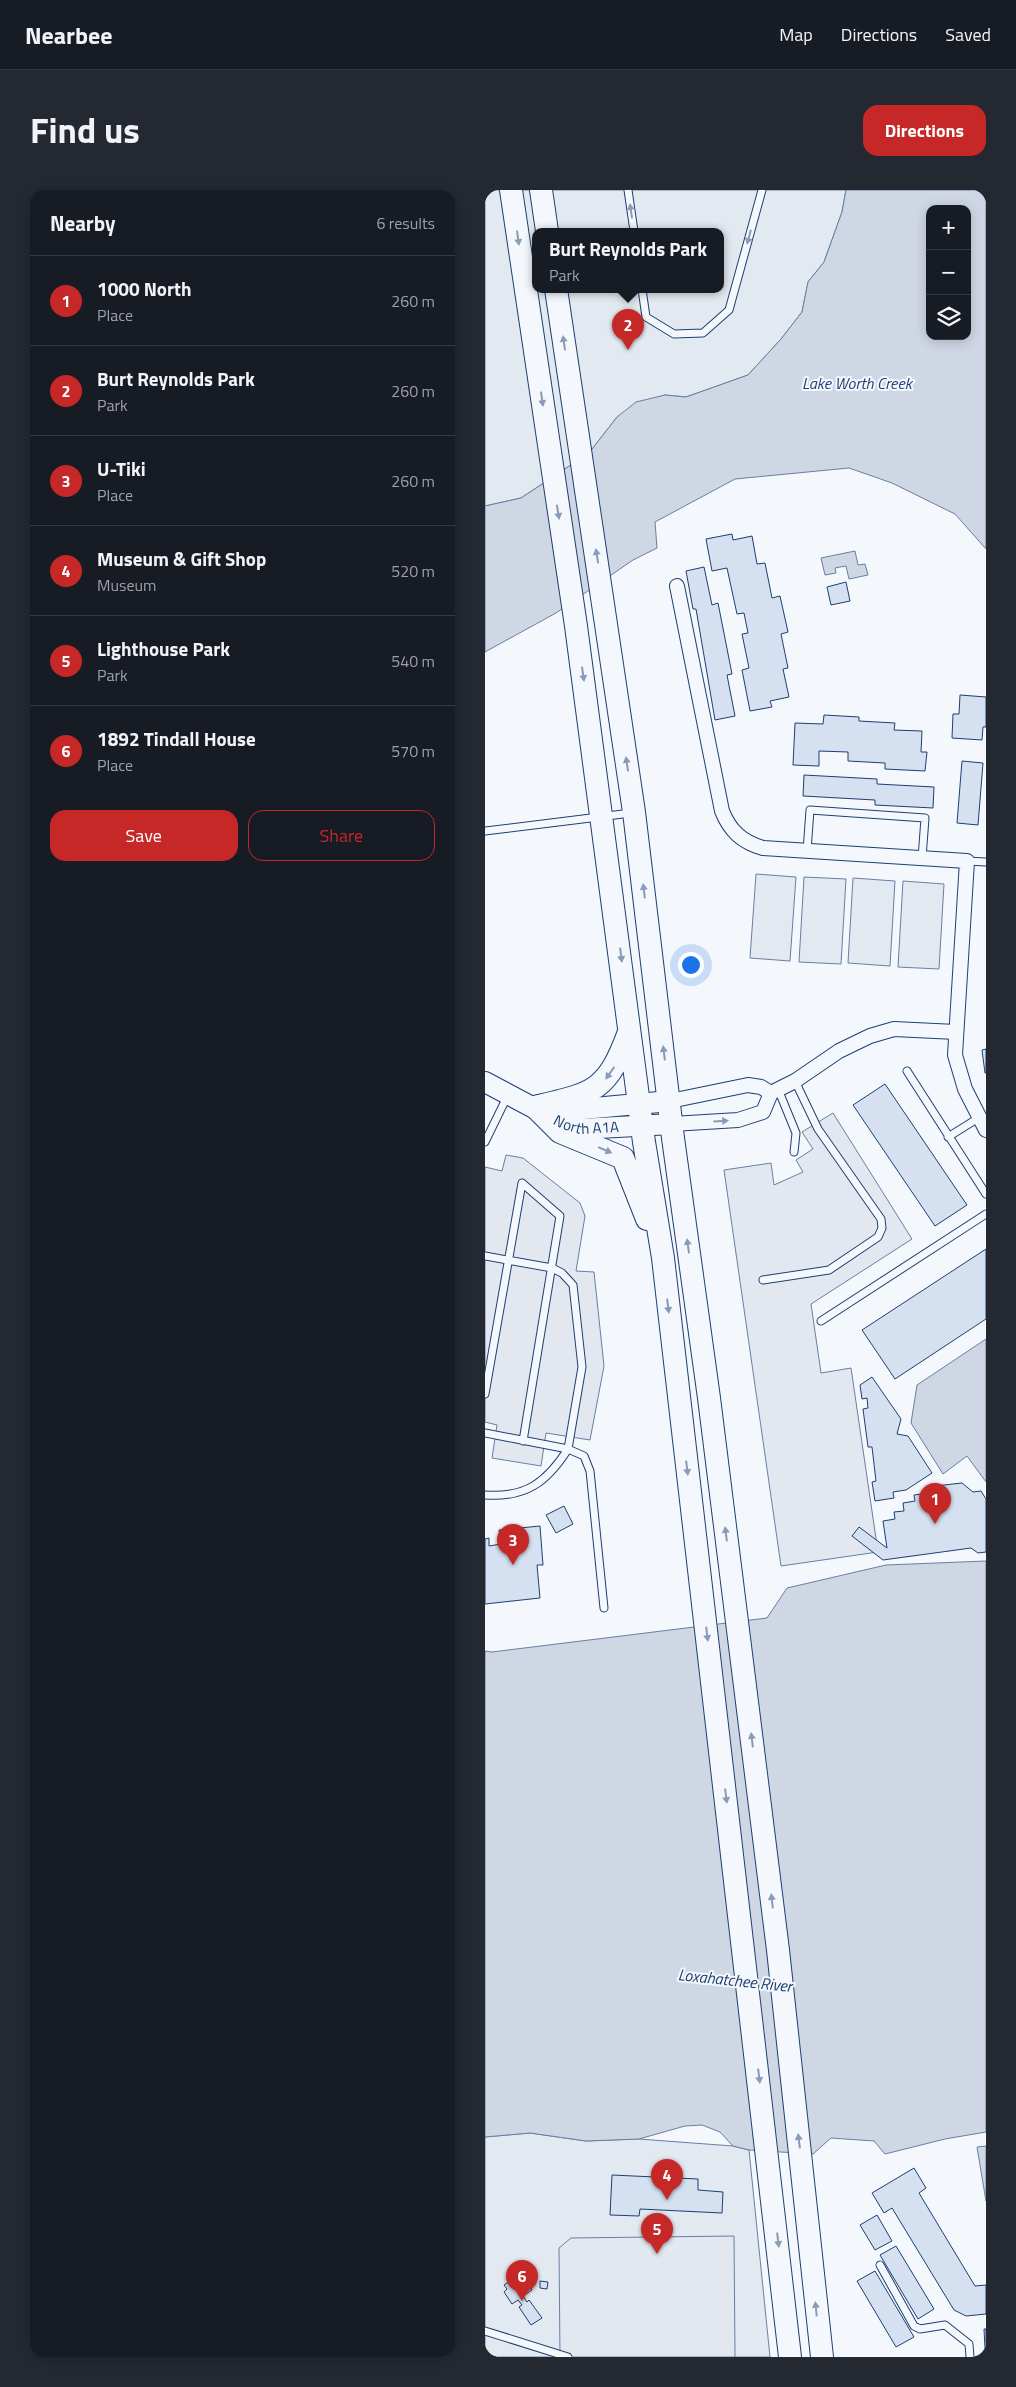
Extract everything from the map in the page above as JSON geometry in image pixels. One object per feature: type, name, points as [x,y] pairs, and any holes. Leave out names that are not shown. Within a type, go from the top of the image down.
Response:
[{"type":"main road","points":[[511,190],[603,815],[641,1115],[663,1258],[791,2357]]},
{"type":"main road","points":[[541,190],[547,228]]},
{"type":"main road","points":[[557,293],[634,812],[778,1950],[822,2357]]},
{"type":"main road","points":[[535,1107],[577,1097],[599,1086],[616,1064],[630,1028]]},
{"type":"main road","points":[[535,1107],[560,1132],[623,1158],[663,1258]]},
{"type":"street","points":[[677,586],[722,811],[726,821],[741,839],[763,848],[967,861],[955,1055],[960,1078],[983,1124]]},
{"type":"street","points":[[641,1115],[672,1124],[738,1120],[763,1112],[775,1091],[795,1081],[839,1051],[882,1032],[907,1029],[956,1032]]},
{"type":"street","name":"North A1A","points":[[485,1082],[535,1107],[641,1115]]},
{"type":"street","points":[[641,1115],[670,1101],[748,1085],[775,1091]]},
{"type":"lane","points":[[628,190],[634,228]]},
{"type":"lane","points":[[643,293],[646,317],[674,334],[703,333],[729,310],[762,190]]},
{"type":"lane","points":[[807,851],[810,810],[925,818],[922,858]]},
{"type":"lane","points":[[485,831],[634,812]]},
{"type":"lane","points":[[967,861],[986,862]]},
{"type":"lane","points":[[907,1071],[986,1194]]},
{"type":"lane","points":[[763,1280],[829,1270],[878,1237],[882,1228],[881,1220],[819,1129],[795,1081]]},
{"type":"lane","points":[[775,1091],[796,1133],[794,1152]]},
{"type":"lane","points":[[485,1142],[509,1094]]},
{"type":"lane","points":[[948,1137],[983,1124]]},
{"type":"lane","points":[[485,1394],[522,1183],[560,1216],[523,1441]]},
{"type":"lane","points":[[821,1321],[986,1214]]},
{"type":"lane","points":[[485,1256],[552,1268],[562,1273],[573,1285],[581,1367],[568,1449],[555,1469],[540,1483],[522,1492],[485,1495]]},
{"type":"lane","points":[[485,1434],[568,1449],[584,1456],[591,1471],[604,1608]]},
{"type":"lane","points":[[879,2265],[914,2326],[920,2329],[945,2325],[969,2344],[970,2357]]},
{"type":"lane","points":[[485,2331],[567,2357]]},
{"type":"shaded area","points":[[485,190],[846,190],[842,212],[824,262],[808,282],[802,312],[781,339],[748,375],[686,397],[665,395],[617,417],[589,453],[521,498],[485,506]]},
{"type":"shaded area","points":[[756,874],[796,877],[790,961],[750,958]]},
{"type":"shaded area","points":[[804,877],[846,879],[841,964],[799,962]]},
{"type":"shaded area","points":[[853,878],[895,881],[890,966],[848,963]]},
{"type":"shaded area","points":[[903,881],[944,884],[939,969],[898,967]]},
{"type":"shaded area","points":[[833,1113],[912,1239],[811,1304],[821,1373],[851,1368],[878,1552],[781,1566],[724,1170],[771,1163],[774,1185],[803,1172],[796,1160],[813,1149],[802,1132]]},
{"type":"shaded area","points":[[506,1155],[523,1158],[580,1203],[585,1216],[576,1271],[594,1272],[604,1366],[590,1440],[546,1433],[541,1466],[492,1458],[497,1425],[485,1422],[485,1167],[502,1171]]},
{"type":"shaded area","points":[[530,2133],[586,2141],[639,2139],[733,2146],[749,2150],[770,2357],[485,2357],[485,2137]]},
{"type":"shaded area","points":[[734,2236],[735,2357],[560,2357],[559,2248],[571,2238]]},
{"type":"water","name":"Lake Worth Creek","points":[[846,190],[986,190],[986,549],[955,514],[892,483],[849,468],[735,479],[655,522],[657,548],[633,560],[556,613],[485,652],[485,506],[521,498],[589,453],[617,417],[636,402],[665,395],[686,397],[748,375],[781,339],[802,312],[808,282],[824,262],[842,212]]},
{"type":"water","points":[[855,551],[858,565],[865,564],[868,575],[849,579],[846,566],[835,568],[836,573],[825,575],[821,558]]},
{"type":"water","points":[[986,1339],[986,1482],[967,1456],[943,1474],[911,1423],[917,1385]]},
{"type":"water","name":"Loxahatchee River","points":[[986,1561],[986,2132],[945,2139],[885,2154],[874,2141],[831,2138],[813,2154],[749,2150],[733,2146],[720,2132],[702,2125],[685,2126],[639,2139],[586,2141],[530,2133],[485,2137],[485,1651],[492,1652],[767,1618],[787,1588],[886,1565]]},
{"type":"water","points":[[986,2146],[986,2201],[977,2147]]},
{"type":"building","points":[[732,534],[733,540],[752,536],[757,564],[765,563],[772,598],[780,596],[788,632],[781,634],[788,668],[783,669],[789,697],[770,701],[772,707],[750,711],[742,670],[749,668],[742,634],[748,633],[744,613],[737,614],[727,568],[712,571],[706,539]]},
{"type":"building","points":[[704,567],[712,605],[718,603],[732,674],[727,675],[735,716],[715,720],[696,609],[693,609],[686,571]]},
{"type":"building","points":[[846,582],[850,601],[831,605],[827,587]]},
{"type":"building","points":[[960,695],[986,697],[986,727],[983,727],[982,740],[952,738],[953,714],[959,714]]},
{"type":"building","points":[[824,715],[859,717],[859,721],[895,723],[894,730],[922,731],[921,752],[927,752],[925,771],[885,769],[885,763],[848,761],[848,752],[819,751],[819,766],[793,765],[795,723],[823,724]]},
{"type":"building","points":[[962,761],[983,763],[978,825],[957,823]]},
{"type":"building","points":[[804,775],[877,779],[877,784],[934,787],[933,808],[875,805],[875,800],[803,796]]},
{"type":"building","points":[[986,1049],[986,1073],[985,1073],[982,1050]]},
{"type":"building","points":[[885,1084],[967,1205],[935,1226],[853,1105]]},
{"type":"building","points":[[986,1249],[986,1319],[895,1379],[862,1330]]},
{"type":"building","points":[[872,1377],[901,1419],[897,1434],[908,1436],[932,1473],[906,1490],[893,1492],[894,1498],[875,1501],[872,1482],[876,1481],[872,1447],[868,1447],[863,1409],[868,1408],[867,1398],[862,1399],[860,1385]]},
{"type":"building","points":[[962,1483],[973,1492],[981,1491],[986,1499],[986,1552],[978,1553],[971,1548],[883,1560],[852,1536],[859,1527],[887,1548],[883,1521],[895,1519],[894,1512],[904,1511],[903,1503],[915,1501],[914,1495],[936,1492],[935,1486]]},
{"type":"building","points":[[564,1506],[573,1524],[556,1533],[546,1515]]},
{"type":"building","points":[[540,1526],[543,1565],[537,1565],[540,1598],[485,1604],[485,1539],[489,1538],[489,1546],[501,1544],[499,1530]]},
{"type":"building","points":[[914,2168],[926,2188],[919,2193],[975,2286],[986,2285],[986,2314],[966,2316],[954,2310],[892,2208],[884,2213],[872,2193]]},
{"type":"building","points":[[612,2175],[698,2179],[698,2190],[723,2192],[722,2213],[640,2209],[639,2216],[610,2215]]},
{"type":"building","points":[[877,2215],[892,2241],[875,2250],[860,2225]]},
{"type":"building","points":[[896,2246],[934,2309],[918,2319],[880,2255]]},
{"type":"building","points":[[875,2271],[914,2337],[896,2347],[857,2281]]},
{"type":"building","points":[[518,2276],[521,2280],[524,2277],[532,2290],[523,2296],[527,2302],[529,2300],[542,2318],[531,2325],[519,2307],[522,2305],[518,2300],[512,2304],[504,2292],[507,2289],[504,2285]]},
{"type":"building","points":[[540,2281],[548,2282],[547,2289],[540,2288]]},
{"type":"building","points":[[984,2329],[986,2329],[986,2348],[985,2348]]},
{"type":"place","name":"Burt Reynolds Park","points":[[628,350]]},
{"type":"place","name":"1000 North","points":[[935,1524]]},
{"type":"place","name":"U-Tiki","points":[[513,1565]]},
{"type":"place","name":"Museum & Gift Shop","points":[[667,2200]]},
{"type":"place","name":"Lighthouse Park","points":[[657,2254]]},
{"type":"place","name":"1892 Tindall House","points":[[522,2301]]}]
